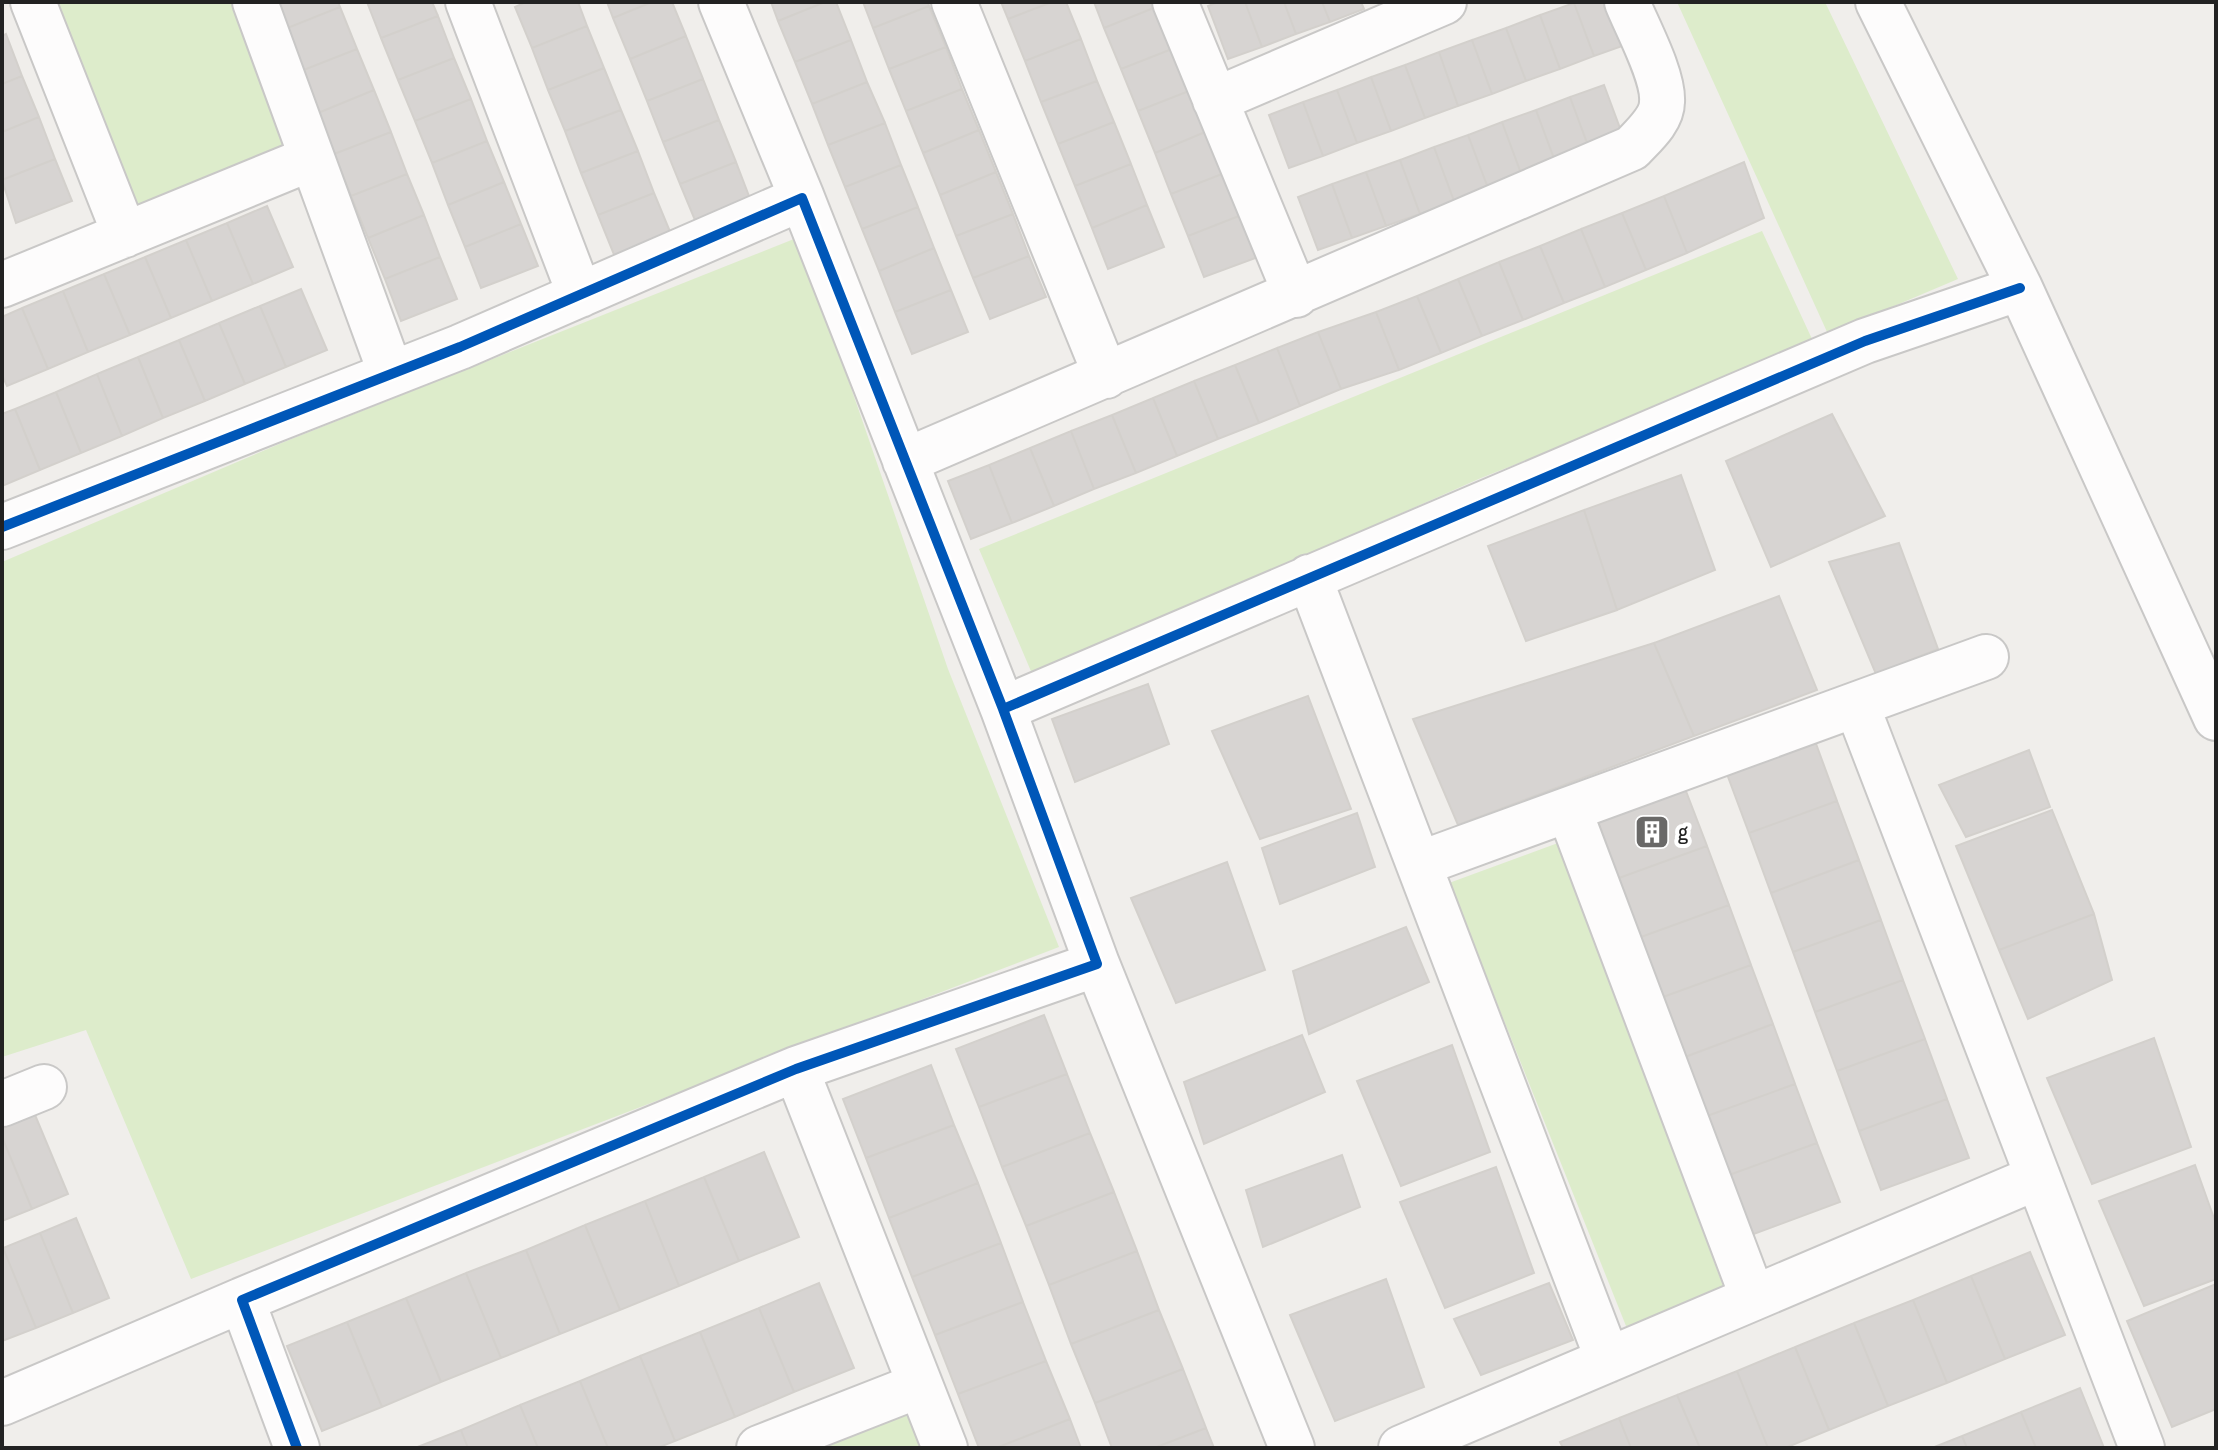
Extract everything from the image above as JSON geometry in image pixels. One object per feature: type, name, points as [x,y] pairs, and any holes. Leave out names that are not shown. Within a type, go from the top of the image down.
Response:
[{"type":"street","points":[[33,2],[125,235]]},
{"type":"street","points":[[255,2],[391,374]]},
{"type":"street","points":[[468,2],[580,295]]},
{"type":"street","points":[[721,2],[802,198],[1003,709],[1097,964],[1292,1448]]},
{"type":"street","points":[[954,2],[1106,376]]},
{"type":"street","points":[[1175,2],[1296,295]]},
{"type":"street","points":[[1215,100],[1444,2]]},
{"type":"street","points":[[905,461],[1632,148],[1652,127],[1663,103],[1659,82],[1627,2]]},
{"type":"street","points":[[1878,2],[2020,288],[2216,718]]},
{"type":"street","points":[[2,285],[312,158]]},
{"type":"street","points":[[2,527],[391,374],[802,198]]},
{"type":"street","points":[[1003,709],[1865,341],[2020,288]]},
{"type":"street","points":[[1309,577],[1608,1360]]},
{"type":"street","points":[[1419,864],[1986,657]]},
{"type":"street","points":[[1857,706],[2142,1448]]},
{"type":"street","points":[[1569,810],[1753,1298]]},
{"type":"street","points":[[2,1403],[796,1069],[1097,964]]},
{"type":"street","points":[[796,1069],[945,1448]]},
{"type":"street","points":[[2,1104],[44,1087]]},
{"type":"street","points":[[1401,1448],[2038,1177]]},
{"type":"street","points":[[242,1300],[297,1448]]},
{"type":"street","points":[[759,1448],[920,1385]]},
{"type":"green space","points":[[50,2],[239,2],[289,152],[132,214]]},
{"type":"green space","points":[[1677,2],[1825,2],[1958,279],[1828,334]]},
{"type":"green space","points":[[1762,231],[1812,339],[1663,406],[1481,478],[1033,676],[979,549]]},
{"type":"green space","points":[[799,237],[948,669],[1059,947],[191,1279],[86,1030],[2,1057],[2,562],[284,442]]},
{"type":"green space","points":[[1558,843],[1725,1291],[1628,1331],[1449,883]]},
{"type":"green space","points":[[913,1407],[929,1448],[800,1448]]},
{"type":"building","points":[[274,2],[338,2],[340,7],[285,29]]},
{"type":"building","points":[[367,2],[432,2],[438,16],[381,38]]},
{"type":"building","points":[[526,2],[578,2],[587,26],[532,48],[515,7]]},
{"type":"building","points":[[607,2],[652,2],[613,18]]},
{"type":"building","points":[[652,2],[672,2],[686,36],[630,59],[613,18]]},
{"type":"building","points":[[771,2],[825,2],[778,21]]},
{"type":"building","points":[[825,2],[836,2],[851,40],[795,62],[778,21]]},
{"type":"building","points":[[863,2],[928,2],[929,6],[873,28]]},
{"type":"building","points":[[1001,2],[1052,2],[1008,19]]},
{"type":"building","points":[[1052,2],[1066,2],[1081,39],[1025,61],[1008,19]]},
{"type":"building","points":[[1094,2],[1159,2],[1161,5],[1104,28]]},
{"type":"building","points":[[1218,2],[1245,2],[1262,47],[1228,59],[1208,6]]},
{"type":"building","points":[[1245,2],[1284,2],[1296,34],[1262,47]]},
{"type":"building","points":[[1284,2],[1322,2],[1330,22],[1296,34]]},
{"type":"building","points":[[1322,2],[1361,2],[1364,9],[1330,22]]},
{"type":"building","points":[[1612,2],[1628,44],[1594,56],[1574,3]]},
{"type":"building","points":[[1574,3],[1594,56],[1560,69],[1540,15]]},
{"type":"building","points":[[1161,5],[1177,47],[1121,69],[1104,28]]},
{"type":"building","points":[[929,6],[946,47],[889,69],[873,28]]},
{"type":"building","points":[[340,7],[357,49],[301,71],[285,29]]},
{"type":"building","points":[[1540,15],[1560,69],[1526,81],[1506,28]]},
{"type":"building","points":[[438,16],[454,58],[398,80],[381,38]]},
{"type":"building","points":[[587,26],[604,68],[548,90],[532,48]]},
{"type":"building","points":[[1506,28],[1526,81],[1492,94],[1472,40]]},
{"type":"building","points":[[6,34],[22,76],[2,84],[2,36]]},
{"type":"building","points":[[686,36],[703,79],[647,101],[630,59]]},
{"type":"building","points":[[1081,39],[1097,81],[1041,102],[1025,61]]},
{"type":"building","points":[[851,40],[867,82],[812,104],[795,62]]},
{"type":"building","points":[[1472,40],[1492,94],[1458,106],[1439,52]]},
{"type":"building","points":[[946,47],[962,89],[906,111],[889,69]]},
{"type":"building","points":[[1177,47],[1194,89],[1138,111],[1121,69]]},
{"type":"building","points":[[357,49],[374,90],[318,113],[301,71]]},
{"type":"building","points":[[1439,52],[1458,106],[1425,118],[1405,65]]},
{"type":"building","points":[[454,58],[471,99],[415,121],[398,80]]},
{"type":"building","points":[[1405,65],[1425,118],[1391,131],[1371,77]]},
{"type":"building","points":[[604,68],[621,110],[565,131],[548,90]]},
{"type":"building","points":[[22,76],[39,117],[2,132],[2,84]]},
{"type":"building","points":[[1371,77],[1391,131],[1357,143],[1337,90]]},
{"type":"building","points":[[703,79],[719,120],[663,142],[647,101]]},
{"type":"building","points":[[1097,81],[1114,122],[1058,144],[1041,102]]},
{"type":"building","points":[[867,82],[885,123],[828,145],[812,104]]},
{"type":"building","points":[[1604,85],[1624,139],[1590,151],[1570,97]]},
{"type":"building","points":[[962,89],[979,130],[923,153],[906,111]]},
{"type":"building","points":[[1194,89],[1210,130],[1155,153],[1138,111]]},
{"type":"building","points":[[374,90],[391,132],[334,154],[318,113]]},
{"type":"building","points":[[1337,90],[1357,143],[1323,156],[1303,102]]},
{"type":"building","points":[[1570,97],[1590,151],[1556,164],[1536,110]]},
{"type":"building","points":[[471,99],[487,141],[432,163],[415,121]]},
{"type":"building","points":[[1303,102],[1323,156],[1289,168],[1269,115]]},
{"type":"building","points":[[621,110],[638,151],[581,173],[565,131]]},
{"type":"building","points":[[1536,110],[1556,164],[1522,176],[1502,122]]},
{"type":"building","points":[[39,117],[55,159],[2,180],[2,132]]},
{"type":"building","points":[[719,120],[736,162],[680,184],[663,142]]},
{"type":"building","points":[[1114,122],[1131,164],[1075,186],[1058,144]]},
{"type":"building","points":[[1502,122],[1522,176],[1488,188],[1468,135]]},
{"type":"building","points":[[885,123],[901,165],[845,187],[828,145]]},
{"type":"building","points":[[979,130],[996,172],[940,195],[923,153]]},
{"type":"building","points":[[1210,130],[1227,172],[1171,194],[1155,153]]},
{"type":"building","points":[[391,132],[407,174],[351,196],[334,154]]},
{"type":"building","points":[[1468,135],[1488,188],[1454,201],[1434,147]]},
{"type":"building","points":[[487,141],[504,182],[448,205],[432,163]]},
{"type":"building","points":[[1434,147],[1454,201],[1420,214],[1400,160]]},
{"type":"building","points":[[638,151],[654,193],[598,215],[581,173]]},
{"type":"building","points":[[55,159],[72,201],[16,223],[2,180]]},
{"type":"building","points":[[1400,160],[1420,214],[1386,226],[1366,172]]},
{"type":"building","points":[[736,162],[752,204],[697,225],[680,184]]},
{"type":"building","points":[[1744,162],[1764,218],[1687,253],[1664,196]]},
{"type":"building","points":[[1131,164],[1147,205],[1092,228],[1075,186]]},
{"type":"building","points":[[901,165],[918,207],[862,229],[845,187]]},
{"type":"building","points":[[996,172],[1013,214],[956,236],[940,195]]},
{"type":"building","points":[[1227,172],[1244,214],[1188,236],[1171,194]]},
{"type":"building","points":[[1366,172],[1386,226],[1352,238],[1332,184]]},
{"type":"building","points":[[407,174],[424,215],[368,238],[351,196]]},
{"type":"building","points":[[504,182],[521,224],[465,247],[448,205]]},
{"type":"building","points":[[1332,184],[1352,238],[1318,250],[1298,197]]},
{"type":"building","points":[[654,193],[671,234],[615,257],[598,215]]},
{"type":"building","points":[[1664,196],[1687,253],[1646,270],[1622,213]]},
{"type":"building","points":[[1147,205],[1164,247],[1108,269],[1092,228]]},
{"type":"building","points":[[267,206],[293,267],[253,284],[227,223]]},
{"type":"building","points":[[918,207],[934,248],[879,271],[862,229]]},
{"type":"building","points":[[1622,213],[1646,270],[1605,287],[1581,229]]},
{"type":"building","points":[[1013,214],[1029,256],[973,278],[956,236]]},
{"type":"building","points":[[1244,214],[1261,256],[1204,277],[1188,236]]},
{"type":"building","points":[[424,215],[440,257],[385,279],[368,238]]},
{"type":"building","points":[[227,223],[253,284],[212,301],[186,240]]},
{"type":"building","points":[[521,224],[538,266],[481,288],[465,247]]},
{"type":"building","points":[[1581,229],[1605,287],[1564,303],[1540,246]]},
{"type":"building","points":[[186,240],[212,301],[171,318],[145,257]]},
{"type":"building","points":[[1540,246],[1564,303],[1523,320],[1499,262]]},
{"type":"building","points":[[934,248],[951,290],[895,312],[879,271]]},
{"type":"building","points":[[1029,256],[1046,297],[990,319],[973,278]]},
{"type":"building","points":[[145,257],[171,318],[130,335],[104,274]]},
{"type":"building","points":[[440,257],[457,299],[401,321],[385,279]]},
{"type":"building","points":[[1499,262],[1523,320],[1482,336],[1458,279]]},
{"type":"building","points":[[104,274],[130,335],[88,352],[63,291]]},
{"type":"building","points":[[1458,279],[1482,336],[1441,353],[1417,296]]},
{"type":"building","points":[[301,289],[327,350],[286,367],[260,306]]},
{"type":"building","points":[[951,290],[968,332],[912,354],[895,312]]},
{"type":"building","points":[[63,291],[88,352],[48,369],[22,308]]},
{"type":"building","points":[[1417,296],[1441,353],[1399,370],[1376,312]]},
{"type":"building","points":[[260,306],[286,367],[245,384],[219,323]]},
{"type":"building","points":[[22,308],[48,369],[7,386],[2,375],[2,317]]},
{"type":"building","points":[[1376,312],[1399,370],[1341,389],[1318,332]]},
{"type":"building","points":[[219,323],[245,384],[205,401],[179,340]]},
{"type":"building","points":[[1318,332],[1341,389],[1300,406],[1277,348]]},
{"type":"building","points":[[179,340],[205,401],[163,418],[138,357]]},
{"type":"building","points":[[1277,348],[1300,406],[1259,423],[1235,365]]},
{"type":"building","points":[[138,357],[163,418],[122,436],[97,374]]},
{"type":"building","points":[[1235,365],[1259,423],[1218,439],[1194,381]]},
{"type":"building","points":[[97,374],[122,436],[81,453],[56,392]]},
{"type":"building","points":[[1194,381],[1218,439],[1177,456],[1153,398]]},
{"type":"building","points":[[56,392],[81,453],[40,470],[15,409]]},
{"type":"building","points":[[1153,398],[1177,456],[1136,473],[1112,415]]},
{"type":"building","points":[[15,409],[40,470],[2,486],[2,414]]},
{"type":"building","points":[[1832,414],[1885,516],[1771,567],[1726,461]]},
{"type":"building","points":[[1112,415],[1136,473],[1094,489],[1071,431]]},
{"type":"building","points":[[1071,431],[1094,489],[1054,506],[1030,448]]},
{"type":"building","points":[[1030,448],[1054,506],[1012,523],[989,465]]},
{"type":"building","points":[[989,465],[1012,523],[971,539],[948,481]]},
{"type":"building","points":[[1681,475],[1715,570],[1617,610],[1584,510]]},
{"type":"building","points":[[1584,510],[1617,610],[1526,641],[1488,546]]},
{"type":"building","points":[[1899,543],[1938,649],[1876,674],[1829,562]]},
{"type":"building","points":[[1779,596],[1817,690],[1694,736],[1654,643]]},
{"type":"building","points":[[1654,643],[1694,736],[1458,825],[1413,719]]},
{"type":"building","points":[[1148,684],[1169,744],[1075,782],[1052,719]]},
{"type":"building","points":[[1308,696],[1351,809],[1260,839],[1212,731]]},
{"type":"building","points":[[1815,741],[1837,801],[1749,833],[1727,774]]},
{"type":"building","points":[[2029,750],[2050,807],[1966,837],[1939,785]]},
{"type":"building","name":"g","points":[[1684,786],[1707,846],[1619,878],[1597,819]]},
{"type":"building","points":[[1837,801],[1859,860],[1771,893],[1749,833]]},
{"type":"building","points":[[2052,810],[2094,914],[1999,950],[1956,846]]},
{"type":"building","points":[[1357,813],[1375,867],[1280,904],[1262,848]]},
{"type":"building","points":[[1707,846],[1729,905],[1641,937],[1619,878]]},
{"type":"building","points":[[1859,860],[1881,920],[1793,952],[1771,893]]},
{"type":"building","points":[[1227,862],[1265,970],[1176,1003],[1131,898]]},
{"type":"building","points":[[1729,905],[1751,965],[1663,997],[1641,937]]},
{"type":"building","points":[[2094,914],[2112,980],[2028,1019],[1999,950]]},
{"type":"building","points":[[1881,920],[1903,980],[1815,1012],[1793,952]]},
{"type":"building","points":[[1406,927],[1429,982],[1309,1034],[1293,971]]},
{"type":"building","points":[[1751,965],[1773,1024],[1685,1057],[1663,997]]},
{"type":"building","points":[[1903,980],[1925,1039],[1837,1071],[1815,1012]]},
{"type":"building","points":[[1044,1015],[1067,1074],[979,1107],[956,1049]]},
{"type":"building","points":[[1773,1024],[1795,1084],[1707,1116],[1685,1057]]},
{"type":"building","points":[[1302,1035],[1325,1092],[1204,1144],[1184,1082]]},
{"type":"building","points":[[2154,1038],[2191,1147],[2092,1184],[2047,1078]]},
{"type":"building","points":[[1925,1039],[1947,1099],[1859,1131],[1837,1071]]},
{"type":"building","points":[[1452,1045],[1490,1152],[1401,1186],[1357,1081]]},
{"type":"building","points":[[931,1065],[954,1125],[866,1158],[843,1099]]},
{"type":"building","points":[[1067,1074],[1090,1133],[1002,1167],[979,1107]]},
{"type":"building","points":[[1795,1084],[1817,1143],[1729,1175],[1707,1116]]},
{"type":"building","points":[[1947,1099],[1969,1158],[1881,1190],[1859,1131]]},
{"type":"building","points":[[35,1115],[68,1194],[32,1209],[2,1137],[2,1128]]},
{"type":"building","points":[[954,1125],[978,1183],[889,1218],[866,1158]]},
{"type":"building","points":[[1090,1133],[1114,1192],[1026,1226],[1002,1167]]},
{"type":"building","points":[[2,1137],[32,1209],[2,1221]]},
{"type":"building","points":[[1817,1143],[1840,1202],[1751,1235],[1729,1175]]},
{"type":"building","points":[[764,1152],[799,1237],[739,1261],[704,1177]]},
{"type":"building","points":[[1342,1155],[1360,1207],[1263,1247],[1246,1190]]},
{"type":"building","points":[[2195,1165],[2216,1224],[2216,1279],[2144,1306],[2099,1201]]},
{"type":"building","points":[[1496,1167],[1534,1273],[1445,1308],[1400,1202]]},
{"type":"building","points":[[704,1177],[739,1261],[679,1286],[645,1201]]},
{"type":"building","points":[[978,1183],[1001,1243],[912,1277],[889,1218]]},
{"type":"building","points":[[1114,1192],[1137,1251],[1049,1285],[1026,1226]]},
{"type":"building","points":[[645,1201],[679,1286],[620,1310],[585,1225]]},
{"type":"building","points":[[76,1218],[109,1298],[73,1313],[40,1233]]},
{"type":"building","points":[[585,1225],[620,1310],[560,1334],[526,1250]]},
{"type":"building","points":[[40,1233],[73,1313],[36,1328],[3,1248]]},
{"type":"building","points":[[1001,1243],[1023,1302],[935,1335],[912,1277]]},
{"type":"building","points":[[2,1249],[36,1328],[2,1341]]},
{"type":"building","points":[[526,1250],[560,1334],[501,1358],[466,1273]]},
{"type":"building","points":[[1137,1251],[1159,1310],[1071,1344],[1049,1285]]},
{"type":"building","points":[[2030,1252],[2065,1335],[2005,1359],[1971,1276]]},
{"type":"building","points":[[466,1273],[501,1358],[441,1382],[406,1298]]},
{"type":"building","points":[[1971,1276],[2005,1359],[1947,1383],[1913,1300]]},
{"type":"building","points":[[1386,1279],[1424,1387],[1335,1421],[1290,1315]]},
{"type":"building","points":[[819,1283],[854,1368],[794,1392],[759,1308]]},
{"type":"building","points":[[1549,1283],[1573,1340],[1481,1375],[1454,1319]]},
{"type":"building","points":[[2216,1284],[2216,1409],[2172,1427],[2127,1321]]},
{"type":"building","points":[[406,1298],[441,1382],[382,1407],[347,1322]]},
{"type":"building","points":[[1913,1300],[1947,1383],[1888,1406],[1854,1323]]},
{"type":"building","points":[[1023,1302],[1046,1361],[958,1394],[935,1335]]},
{"type":"building","points":[[759,1308],[794,1392],[735,1417],[700,1332]]},
{"type":"building","points":[[1159,1310],[1183,1369],[1095,1403],[1071,1344]]},
{"type":"building","points":[[347,1322],[382,1407],[322,1431],[287,1346]]},
{"type":"building","points":[[1854,1323],[1888,1406],[1829,1430],[1795,1347]]},
{"type":"building","points":[[700,1332],[735,1417],[675,1441],[640,1356]]},
{"type":"building","points":[[1795,1347],[1829,1430],[1785,1448],[1768,1448],[1737,1371]]},
{"type":"building","points":[[640,1356],[675,1441],[657,1448],[608,1448],[580,1381]]},
{"type":"building","points":[[1046,1361],[1070,1419],[996,1448],[979,1448],[958,1394]]},
{"type":"building","points":[[1183,1369],[1206,1428],[1154,1448],[1112,1448],[1095,1403]]},
{"type":"building","points":[[1737,1371],[1768,1448],[1700,1448],[1677,1395]]},
{"type":"building","points":[[580,1381],[608,1448],[538,1448],[520,1405]]},
{"type":"building","points":[[2080,1388],[2104,1448],[2036,1448],[2021,1412]]},
{"type":"building","points":[[1677,1395],[1700,1448],[1631,1448],[1619,1418]]},
{"type":"building","points":[[520,1405],[538,1448],[468,1448],[461,1430]]},
{"type":"building","points":[[2021,1412],[2036,1448],[1967,1448],[1962,1436]]},
{"type":"building","points":[[1619,1418],[1631,1448],[1563,1448],[1560,1442]]},
{"type":"building","points":[[1070,1419],[1081,1448],[996,1448]]},
{"type":"building","points":[[1206,1428],[1214,1448],[1154,1448]]},
{"type":"building","points":[[461,1430],[468,1448],[415,1448]]},
{"type":"building","points":[[1962,1436],[1967,1448],[1932,1448]]},
{"type":"cycle path","points":[[2,527],[460,347],[802,198],[1003,709],[1865,341],[2020,288]]},
{"type":"cycle path","points":[[297,1448],[242,1300],[796,1069],[1097,964],[1003,709]]},
{"type":"place","name":"g","points":[[1652,832]]}]
